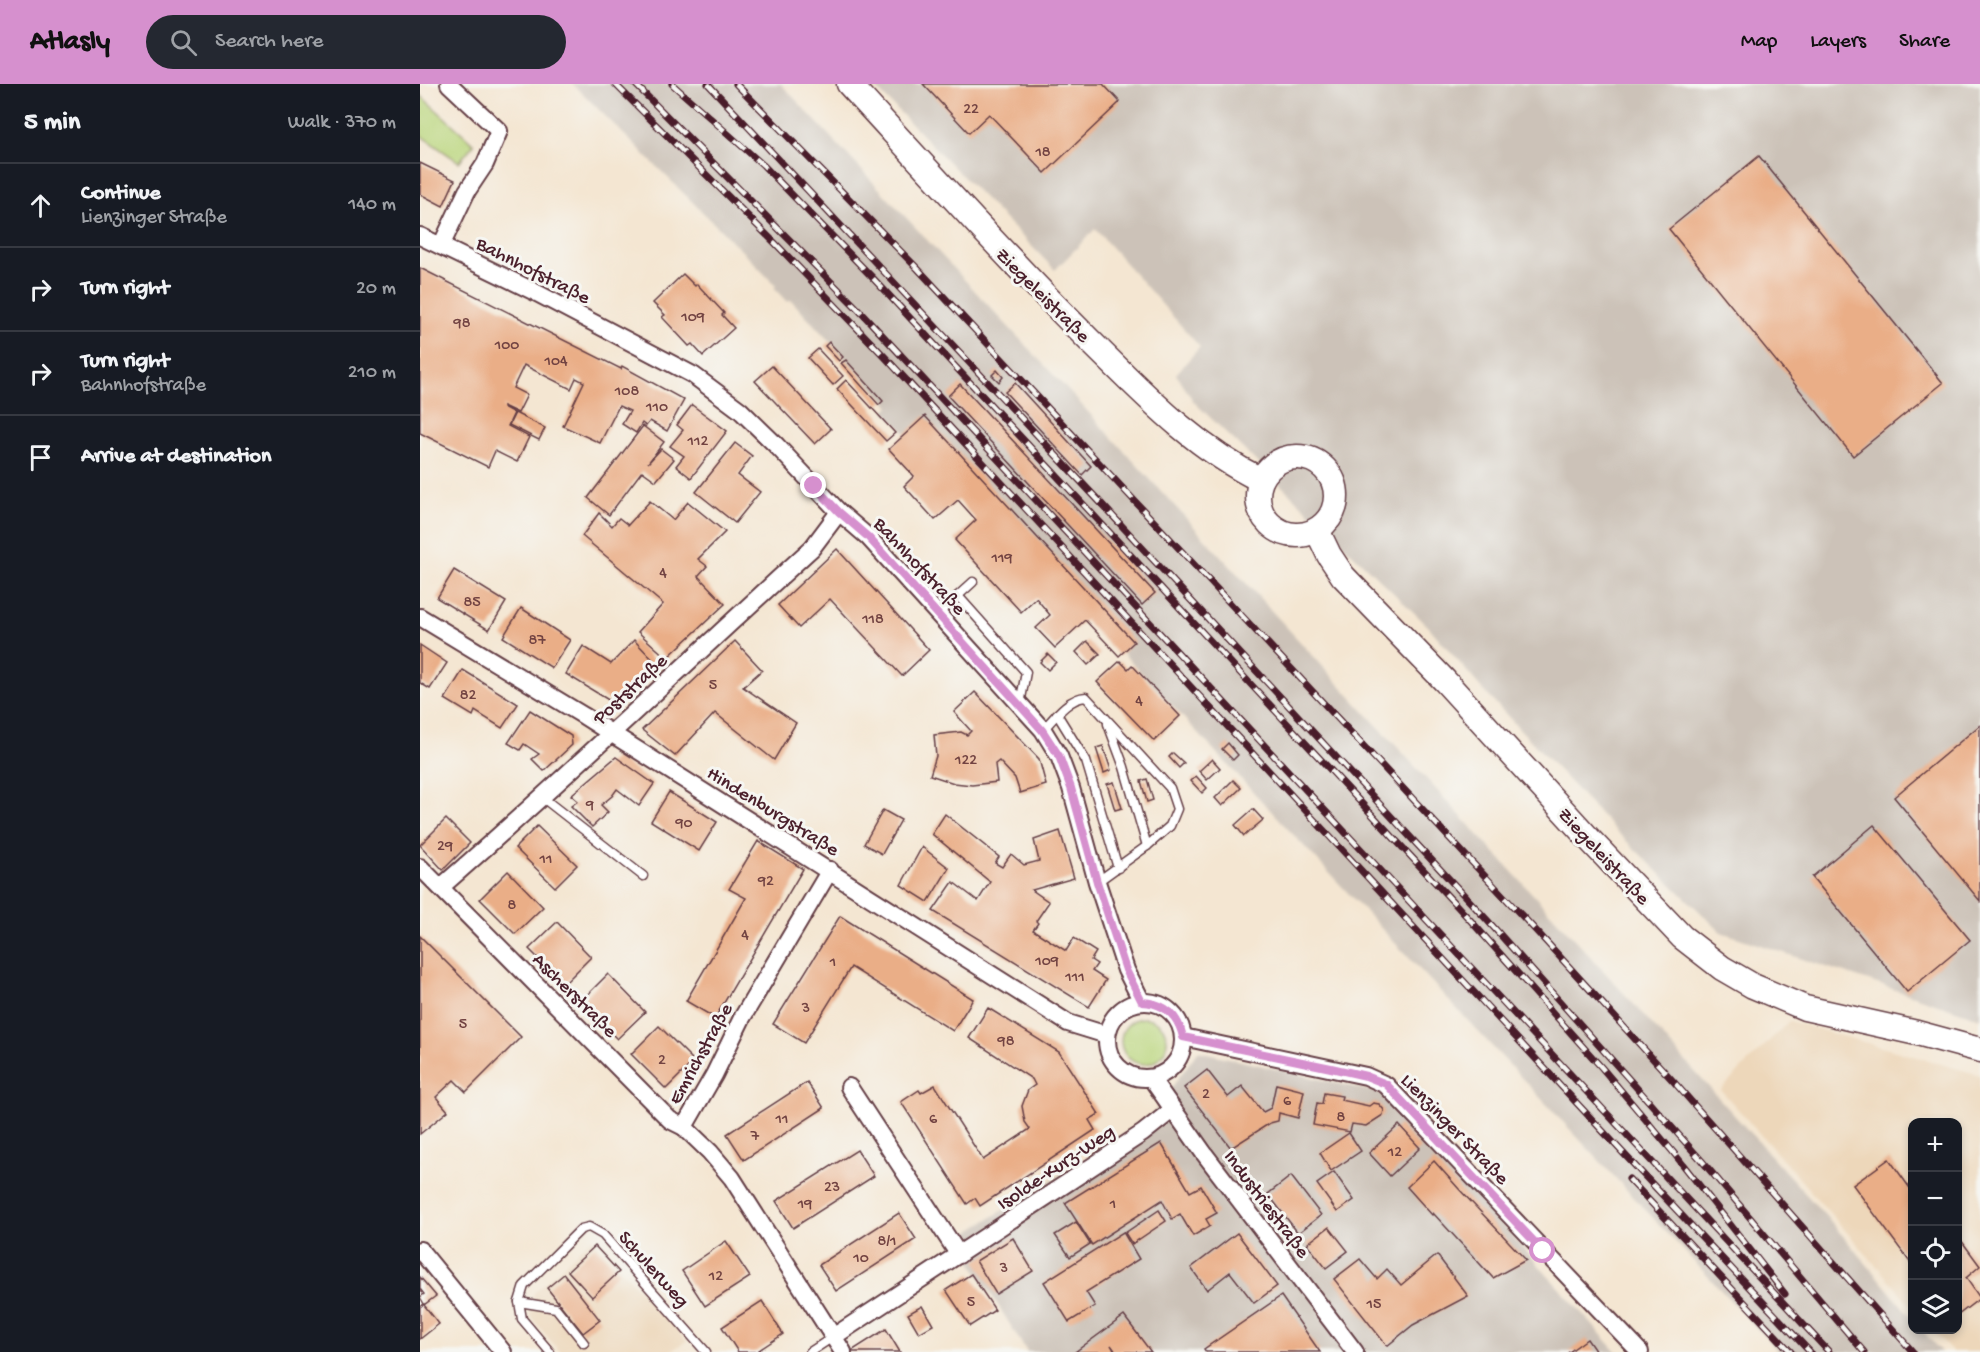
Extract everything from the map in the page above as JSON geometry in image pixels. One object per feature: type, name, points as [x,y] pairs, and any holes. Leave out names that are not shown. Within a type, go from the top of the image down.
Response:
[{"type":"street","points":[[441,246],[467,191],[485,164],[498,131],[449,84]]},
{"type":"street","name":"Ziegeleistraße","points":[[849,84],[1000,249],[1164,413],[1215,455],[1261,480]]},
{"type":"street","name":"Bahnhofstraße","points":[[420,236],[693,375],[740,410],[839,512],[868,537],[1042,730],[1059,756],[1071,788],[1097,882],[1126,970],[1142,1002]]},
{"type":"street","points":[[1291,458],[1304,458],[1316,463],[1326,471],[1333,483],[1336,496],[1334,509],[1327,521],[1317,530],[1293,535],[1281,532],[1263,516],[1258,492],[1261,480],[1268,470],[1279,462],[1291,458]]},
{"type":"street","name":"Poststraße","points":[[441,887],[543,798],[610,733],[812,548],[839,512]]},
{"type":"street","name":"Ziegeleistraße","points":[[1317,530],[1329,555],[1343,576],[1445,681],[1682,937],[1722,968],[1753,986],[1805,1008],[1917,1033],[1980,1050]]},
{"type":"street","name":"Hindenburgstraße","points":[[420,617],[830,870],[1068,1023],[1107,1035]]},
{"type":"street","name":"Ascherstraße","points":[[420,867],[670,1120],[684,1127]]},
{"type":"street","name":"Emrichstraße","points":[[830,870],[742,1018],[714,1075],[684,1127],[732,1178],[843,1352]]},
{"type":"street","points":[[1142,1002],[1154,1003],[1165,1008],[1177,1020],[1183,1037],[1178,1060],[1161,1075],[1151,1078],[1127,1075],[1118,1068],[1107,1047],[1107,1035],[1115,1016],[1131,1004],[1142,1002]]},
{"type":"street","name":"Lienzinger Straße","points":[[1183,1037],[1366,1076],[1386,1084],[1640,1352]]},
{"type":"street","name":"Industriestraße","points":[[1151,1078],[1172,1110],[1355,1352]]},
{"type":"street","points":[[849,1087],[958,1255]]},
{"type":"street","name":"Isolde-Kurz-Weg","points":[[833,1337],[1143,1133],[1172,1110]]},
{"type":"street","points":[[420,1250],[503,1352]]},
{"type":"lane","points":[[938,614],[973,582]]},
{"type":"lane","points":[[958,596],[1026,672],[1019,704]]},
{"type":"lane","points":[[1042,730],[1077,698],[1086,698],[1170,788],[1177,808],[1170,826],[1148,846],[1097,882]]},
{"type":"lane","points":[[1058,714],[1086,761],[1118,868]]},
{"type":"lane","points":[[1106,718],[1124,766],[1148,846]]},
{"type":"lane","points":[[543,798],[642,876]]},
{"type":"lane","name":"Schulerweg","points":[[519,1302],[524,1286],[581,1229],[589,1227],[603,1235],[706,1352]]},
{"type":"lane","points":[[550,1352],[522,1319],[519,1302],[556,1308],[584,1343]]},
{"type":"lane","name":"Isolde-Kurz-Weg","points":[[810,1352],[833,1337]]},
{"type":"shaded area","points":[[573,84],[781,84],[1077,400],[1600,967],[1832,1223],[1908,1313],[1908,1334],[1925,1334],[1941,1352],[1779,1352],[1088,616],[921,450],[885,411],[890,406],[791,300],[787,302],[774,288],[776,286]]},
{"type":"shaded area","points":[[872,84],[1980,84],[1980,1018],[1721,932],[1615,830],[1483,690],[1428,626],[1194,402],[1176,374],[1200,347],[1095,229],[1055,270]]},
{"type":"shaded area","points":[[1789,1021],[1980,1075],[1980,1352],[1953,1352],[1937,1334],[1962,1334],[1962,1118],[1908,1118],[1908,1301],[1721,1090]]},
{"type":"shaded area","points":[[1198,1051],[1384,1094],[1617,1352],[1027,1352],[957,1239],[1148,1120]]},
{"type":"shaded area","points":[[592,1238],[687,1341],[669,1352],[560,1352],[530,1316],[534,1293]]},
{"type":"green space","points":[[420,95],[474,144],[459,162],[420,135]]},
{"type":"green space","points":[[1149,1018],[1161,1024],[1166,1032],[1166,1050],[1161,1058],[1153,1063],[1139,1064],[1131,1061],[1124,1054],[1121,1036],[1124,1028],[1131,1021]]},
{"type":"building","points":[[923,84],[1103,84],[1120,102],[1045,173],[989,114],[969,133]]},
{"type":"building","points":[[1759,156],[1943,383],[1853,456],[1669,229]]},
{"type":"building","points":[[420,163],[455,180],[443,206],[420,194]]},
{"type":"building","points":[[420,268],[621,369],[622,366],[684,400],[667,431],[650,421],[646,426],[642,423],[636,433],[622,424],[630,411],[619,406],[600,443],[563,426],[584,382],[576,378],[571,389],[524,365],[513,388],[527,395],[518,413],[503,406],[514,413],[508,426],[529,437],[517,462],[495,451],[488,467],[420,433]]},
{"type":"building","points":[[683,274],[695,286],[697,284],[724,313],[722,315],[734,328],[703,356],[692,344],[689,346],[662,317],[665,315],[653,303]]},
{"type":"building","points":[[829,342],[843,357],[839,361],[825,346]]},
{"type":"building","points":[[818,349],[843,376],[833,385],[808,358]]},
{"type":"building","points":[[846,360],[883,401],[879,405],[841,363]]},
{"type":"building","points":[[772,366],[831,429],[815,444],[755,381]]},
{"type":"building","points":[[997,370],[1003,377],[999,382],[992,375]]},
{"type":"building","points":[[846,380],[895,433],[886,441],[837,389]]},
{"type":"building","points":[[1015,383],[1091,466],[1082,475],[1005,392]]},
{"type":"building","points":[[960,384],[1155,593],[1142,605],[948,396]]},
{"type":"building","points":[[692,405],[727,431],[691,478],[676,466],[684,456],[670,446],[683,430],[677,425]]},
{"type":"building","points":[[515,413],[545,428],[539,440],[509,425]]},
{"type":"building","points":[[925,416],[1134,642],[1119,656],[1085,620],[1055,648],[1036,628],[1050,615],[1036,598],[1021,612],[955,540],[976,520],[958,500],[935,520],[904,486],[914,476],[889,449]]},
{"type":"building","points":[[643,426],[664,442],[648,463],[661,449],[674,459],[656,481],[642,471],[609,515],[588,498]]},
{"type":"building","points":[[735,443],[752,456],[738,475],[760,492],[735,523],[696,492]]},
{"type":"building","points":[[650,501],[673,520],[688,502],[725,532],[698,559],[707,566],[698,576],[725,604],[667,658],[638,632],[663,604],[582,536],[599,513],[612,526],[619,518],[628,525]]},
{"type":"building","points":[[837,549],[929,650],[902,676],[830,599],[799,628],[778,605]]},
{"type":"building","points":[[454,570],[506,602],[489,630],[437,598]]},
{"type":"building","points":[[521,608],[570,640],[552,668],[503,637]]},
{"type":"building","points":[[634,640],[659,666],[615,704],[566,674],[583,646],[611,664]]},
{"type":"building","points":[[735,641],[762,670],[743,687],[796,723],[774,760],[715,713],[675,756],[642,730]]},
{"type":"building","points":[[1087,641],[1100,654],[1088,665],[1076,652]]},
{"type":"building","points":[[420,645],[447,663],[430,689],[420,683]]},
{"type":"building","points":[[1048,654],[1056,662],[1048,670],[1040,662]]},
{"type":"building","points":[[1120,661],[1128,669],[1132,665],[1180,716],[1154,741],[1097,682]]},
{"type":"building","points":[[463,670],[518,704],[502,728],[475,711],[473,716],[445,699]]},
{"type":"building","points":[[975,692],[1039,759],[1046,785],[1020,793],[1015,778],[999,761],[995,764],[997,782],[972,785],[954,783],[930,775],[936,756],[934,735],[961,732],[967,735],[971,731],[954,712]]},
{"type":"building","points":[[530,710],[571,736],[572,745],[544,771],[532,759],[539,754],[524,744],[520,750],[508,743]]},
{"type":"building","points":[[1980,725],[1980,901],[1894,797]]},
{"type":"building","points":[[1228,743],[1238,755],[1233,760],[1222,749]]},
{"type":"building","points":[[1103,746],[1111,770],[1104,773],[1096,748]]},
{"type":"building","points":[[1173,753],[1184,763],[1179,768],[1169,757]]},
{"type":"building","points":[[616,757],[654,784],[639,806],[617,789],[601,805],[608,812],[592,827],[571,806],[578,801],[571,795]]},
{"type":"building","points":[[1212,759],[1220,768],[1207,780],[1199,771]]},
{"type":"building","points":[[1196,776],[1207,788],[1202,793],[1191,781]]},
{"type":"building","points":[[1147,779],[1153,800],[1147,802],[1141,781]]},
{"type":"building","points":[[1233,780],[1241,788],[1222,806],[1215,798]]},
{"type":"building","points":[[1114,782],[1122,808],[1115,810],[1107,784]]},
{"type":"building","points":[[669,792],[717,822],[699,851],[651,821]]},
{"type":"building","points":[[1253,809],[1263,820],[1244,836],[1235,825]]},
{"type":"building","points":[[883,810],[901,820],[882,854],[864,844]]},
{"type":"building","points":[[945,814],[999,857],[995,863],[1002,867],[1011,854],[1024,865],[1039,861],[1034,840],[1060,831],[1074,878],[1032,890],[1049,902],[1036,921],[1038,923],[1033,930],[1066,951],[1074,938],[1096,952],[1091,960],[1097,964],[1092,971],[1106,980],[1089,1007],[933,911],[953,882],[978,901],[990,882],[932,834]]},
{"type":"building","points":[[446,819],[470,843],[443,870],[420,845]]},
{"type":"building","points":[[1874,825],[1970,940],[1907,992],[1812,877]]},
{"type":"building","points":[[537,826],[577,865],[555,887],[515,848]]},
{"type":"building","points":[[758,841],[803,869],[715,1018],[686,1001],[746,898],[729,889]]},
{"type":"building","points":[[922,847],[949,868],[928,902],[901,885]]},
{"type":"building","points":[[508,871],[543,907],[515,934],[480,899]]},
{"type":"building","points":[[840,916],[973,999],[953,1031],[851,967],[804,1043],[773,1024]]},
{"type":"building","points":[[557,922],[591,957],[564,984],[529,949]]},
{"type":"building","points":[[420,936],[521,1037],[466,1092],[454,1080],[436,1097],[448,1111],[420,1134]]},
{"type":"building","points":[[608,974],[645,1012],[617,1039],[580,1002]]},
{"type":"building","points":[[988,1008],[1059,1052],[1099,1114],[1089,1120],[1095,1130],[980,1206],[975,1198],[967,1204],[901,1102],[919,1090],[921,1093],[935,1085],[983,1160],[1030,1129],[1025,1122],[1022,1106],[1028,1090],[1035,1085],[1032,1079],[969,1038]]},
{"type":"building","points":[[659,1026],[694,1061],[666,1089],[631,1054]]},
{"type":"building","points":[[1207,1070],[1228,1097],[1242,1086],[1263,1112],[1271,1108],[1276,1084],[1304,1091],[1298,1118],[1279,1113],[1278,1121],[1270,1123],[1231,1148],[1184,1088]]},
{"type":"building","points":[[807,1082],[824,1108],[744,1160],[727,1134]]},
{"type":"building","points":[[1324,1093],[1342,1096],[1341,1100],[1369,1106],[1373,1103],[1379,1104],[1384,1110],[1383,1115],[1366,1126],[1352,1124],[1350,1132],[1313,1125],[1317,1103],[1322,1104]]},
{"type":"building","points":[[1399,1125],[1420,1148],[1390,1176],[1369,1153]]},
{"type":"building","points":[[1349,1133],[1361,1151],[1331,1171],[1320,1153]]},
{"type":"building","points":[[1161,1143],[1190,1192],[1201,1186],[1217,1213],[1206,1219],[1210,1226],[1193,1236],[1180,1214],[1172,1219],[1162,1200],[1092,1245],[1065,1203]]},
{"type":"building","points":[[857,1150],[874,1176],[793,1228],[776,1201]]},
{"type":"building","points":[[1889,1159],[1908,1185],[1908,1260],[1853,1185]]},
{"type":"building","points":[[1434,1161],[1526,1260],[1493,1278],[1433,1213],[1432,1215],[1407,1187]]},
{"type":"building","points":[[1334,1172],[1354,1200],[1337,1212],[1317,1184]]},
{"type":"building","points":[[1291,1176],[1321,1215],[1298,1233],[1268,1194]]},
{"type":"building","points":[[1159,1210],[1166,1221],[1132,1244],[1125,1233]]},
{"type":"building","points":[[899,1213],[916,1239],[836,1291],[819,1265]]},
{"type":"building","points":[[1076,1222],[1090,1244],[1070,1257],[1055,1235]]},
{"type":"building","points":[[1329,1227],[1348,1251],[1326,1268],[1307,1244]]},
{"type":"building","points":[[1123,1232],[1139,1259],[1086,1292],[1095,1306],[1069,1322],[1044,1282]]},
{"type":"building","points":[[1237,1233],[1277,1286],[1254,1303],[1230,1272],[1207,1290],[1191,1268]]},
{"type":"building","points":[[1013,1238],[1033,1271],[996,1294],[976,1261]]},
{"type":"building","points":[[726,1241],[750,1277],[705,1306],[682,1271]]},
{"type":"building","points":[[1962,1241],[1980,1266],[1966,1278],[1980,1298],[1962,1312]]},
{"type":"building","points":[[595,1246],[619,1272],[592,1297],[568,1271]]},
{"type":"building","points":[[1437,1255],[1468,1296],[1413,1325],[1387,1346],[1334,1279],[1360,1259],[1377,1279],[1387,1269],[1401,1285]]},
{"type":"building","points":[[564,1274],[600,1320],[583,1333],[547,1288]]},
{"type":"building","points":[[971,1274],[995,1310],[970,1326],[946,1290]]},
{"type":"building","points":[[420,1277],[436,1296],[424,1305],[439,1324],[420,1339],[420,1307],[424,1304],[420,1297],[424,1294],[420,1289]]},
{"type":"building","points":[[1281,1296],[1320,1352],[1206,1352],[1204,1349]]},
{"type":"building","points":[[762,1301],[783,1334],[756,1352],[738,1352],[722,1327]]},
{"type":"building","points":[[922,1306],[933,1325],[919,1333],[908,1314]]},
{"type":"building","points":[[1124,1316],[1151,1352],[1116,1352],[1111,1345],[1115,1352],[1075,1352]]},
{"type":"building","points":[[886,1329],[900,1352],[850,1352]]},
{"type":"building","points":[[1587,1339],[1596,1352],[1569,1352]]},
{"type":"railway","points":[[615,84],[775,243],[885,357],[1810,1352]]},
{"type":"railway","points":[[635,84],[858,309],[1829,1352]]},
{"type":"railway","points":[[672,84],[763,165],[871,276],[1471,921],[1602,1068],[1673,1152],[1785,1294]]},
{"type":"railway","points":[[708,84],[1488,921],[1702,1161],[1864,1352]]},
{"type":"railway","points":[[736,84],[918,269],[1540,935],[1674,1082],[1913,1352]]},
{"type":"railway","points":[[1629,1179],[1791,1352]]},
{"type":"route","points":[[814,486],[868,537],[999,681],[1042,730],[1059,756],[1071,788],[1097,882],[1126,970],[1142,1002],[1154,1003],[1174,1015],[1183,1037],[1366,1076],[1386,1084],[1543,1251]]}]
